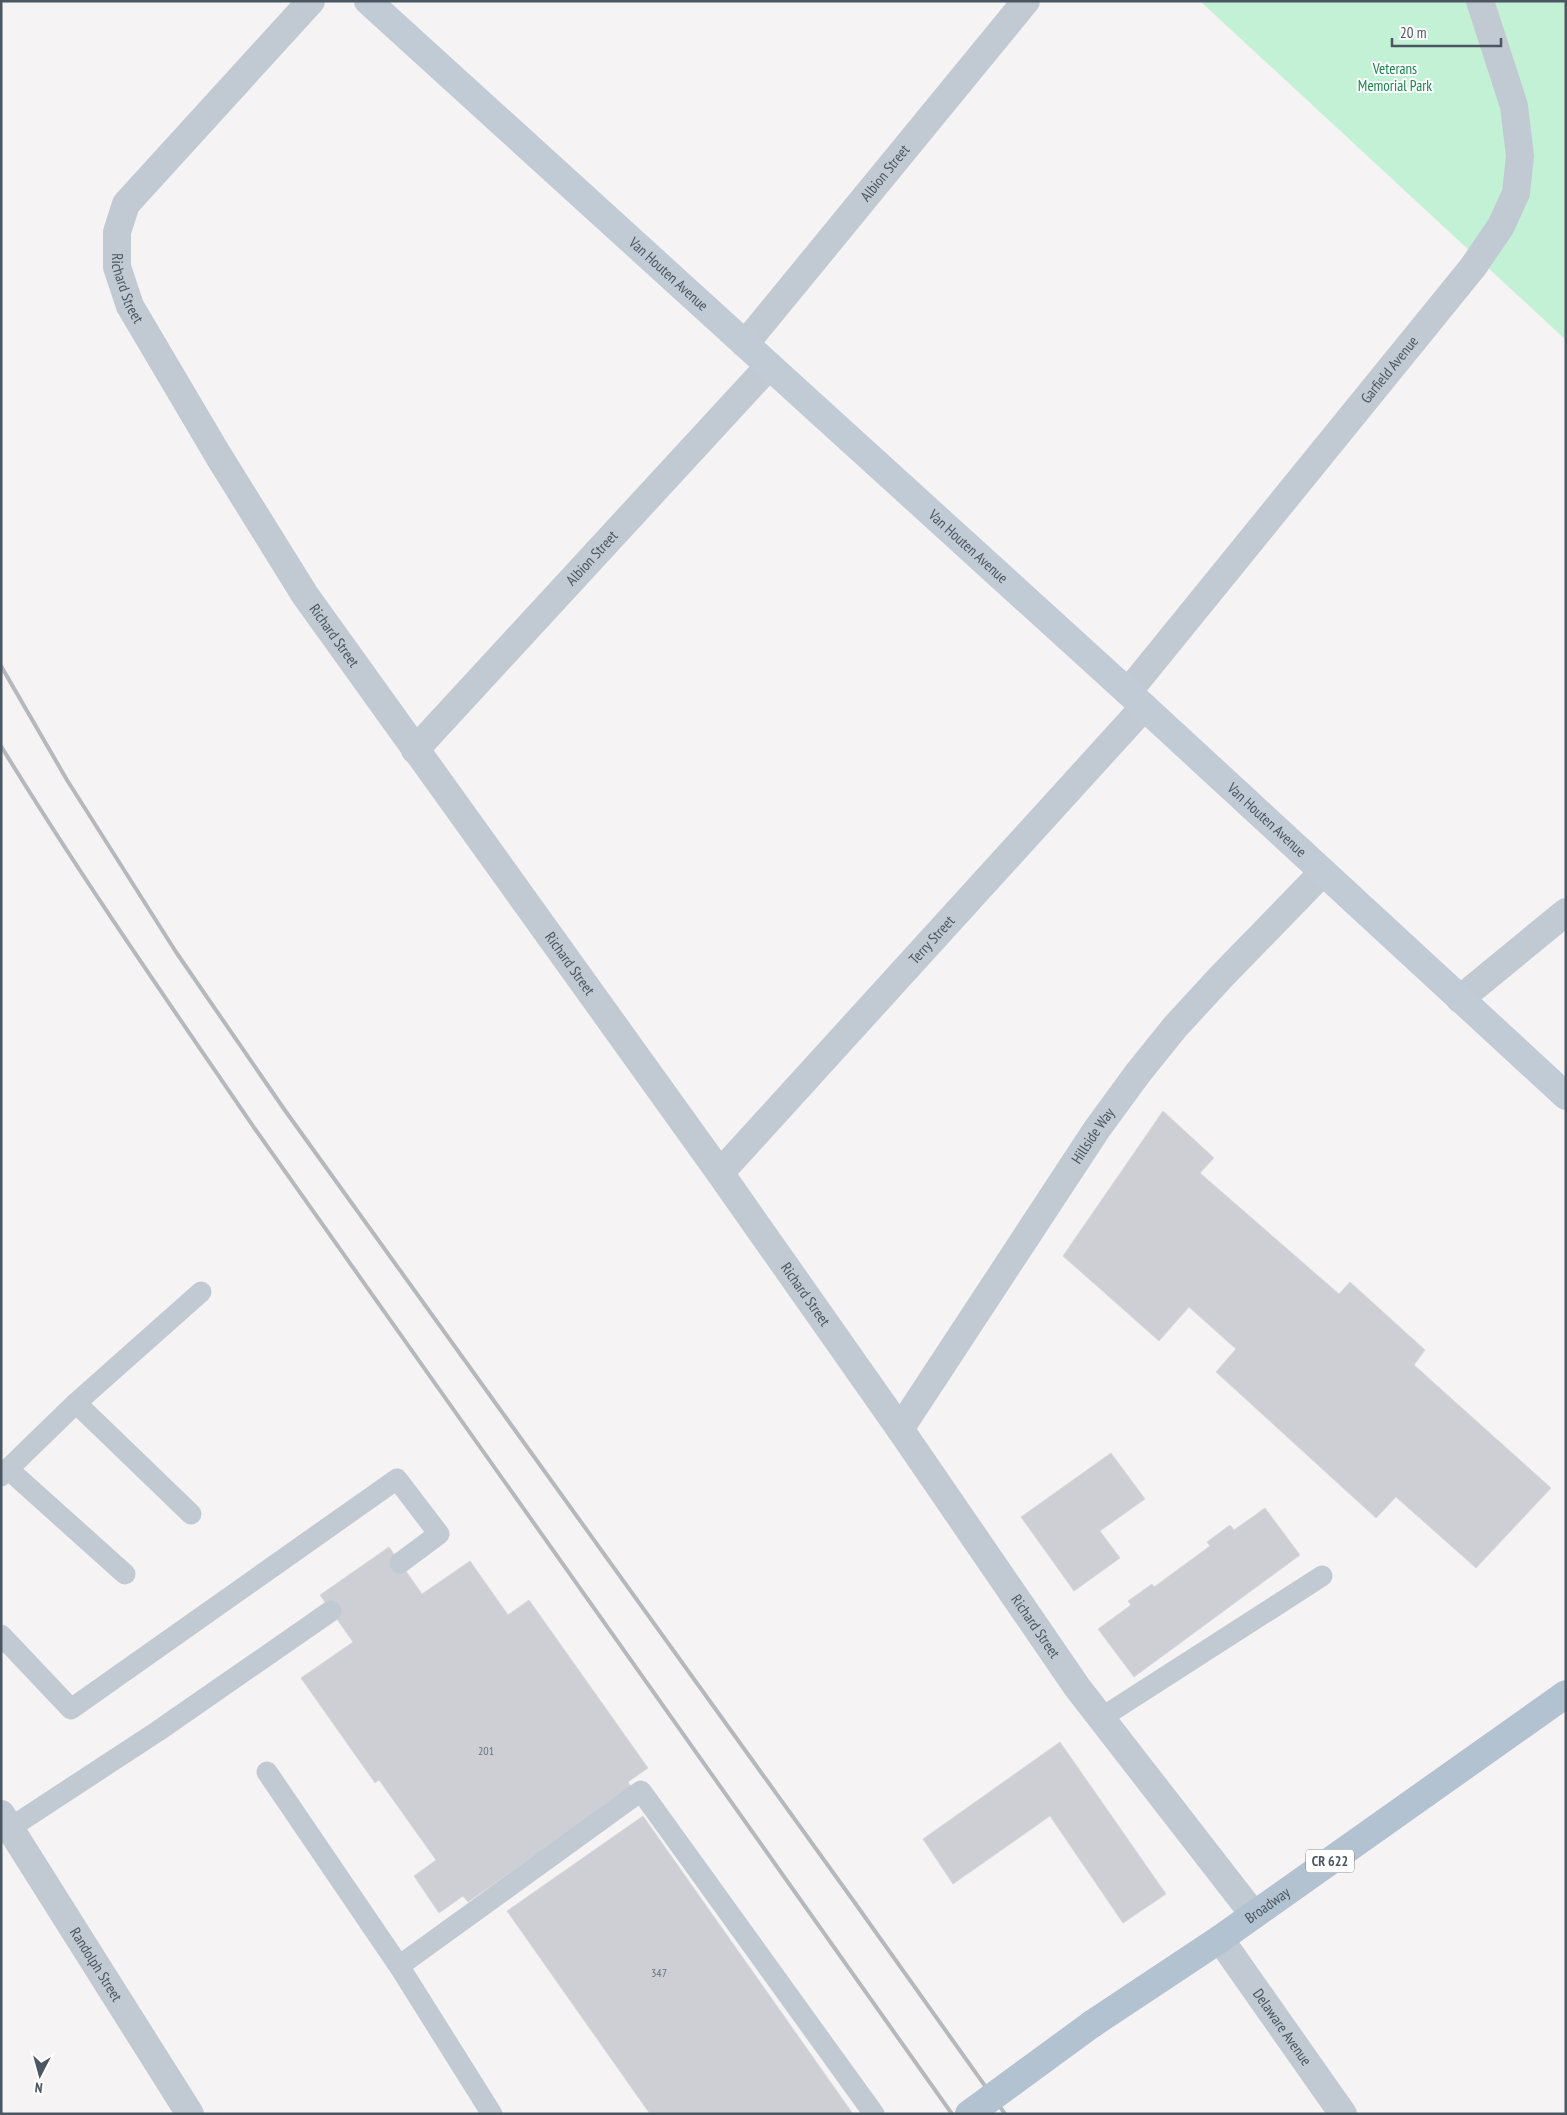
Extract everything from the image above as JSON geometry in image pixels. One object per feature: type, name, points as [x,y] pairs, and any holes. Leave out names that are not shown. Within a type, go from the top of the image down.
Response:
[{"type":"main road","name":"Van Houten Avenue","points":[[373,3],[1136,699],[1566,1096]]},
{"type":"main road","name":"Broadway","points":[[969,2114],[1092,2024],[1220,1939],[1566,1694]]},
{"type":"street","name":"Richard Street","points":[[311,1],[126,204],[118,232],[117,267],[130,306],[304,595],[720,1173],[900,1428],[1077,1687],[1254,1915]]},
{"type":"street","name":"Albion Street","points":[[745,344],[1026,1]]},
{"type":"street","name":"Garfield Avenue","points":[[1136,699],[1473,267],[1501,226],[1516,193],[1520,156],[1514,106],[1480,1]]},
{"type":"street","name":"Albion Street","points":[[416,750],[769,366]]},
{"type":"street","name":"Terry Street","points":[[720,1173],[1136,699]]},
{"type":"street","name":"Hillside Way","points":[[900,1428],[1097,1129],[1138,1073],[1175,1027],[1221,977],[1323,872]]},
{"type":"street","points":[[1460,999],[1566,912]]},
{"type":"street","name":"Randolph Street","points":[[6,1821],[190,2114]]},
{"type":"street","name":"Delaware Avenue","points":[[1220,1939],[1343,2114]]},
{"type":"lane","points":[[125,1574],[4,1472],[76,1403],[201,1292]]},
{"type":"lane","points":[[76,1403],[191,1514]]},
{"type":"lane","points":[[1,1635],[71,1709],[397,1479],[440,1534],[400,1563]]},
{"type":"lane","points":[[1100,1718],[1322,1576]]},
{"type":"lane","points":[[6,1821],[158,1731],[331,1611]]},
{"type":"lane","points":[[267,1772],[399,1966],[492,2114]]},
{"type":"lane","points":[[399,1966],[641,1791],[874,2114]]},
{"type":"green space","name":"Veterans Memorial Park","points":[[1200,1],[1566,1],[1566,340]]},
{"type":"building","points":[[1163,1111],[1214,1158],[1200,1173],[1339,1294],[1350,1282],[1425,1350],[1414,1365],[1551,1488],[1476,1568],[1396,1497],[1376,1518],[1216,1372],[1236,1349],[1189,1307],[1159,1341],[1063,1256]]},
{"type":"building","points":[[1111,1453],[1145,1499],[1100,1531],[1120,1558],[1074,1591],[1021,1517]]},
{"type":"building","points":[[1265,1508],[1300,1555],[1134,1677],[1098,1629],[1131,1605],[1128,1601],[1152,1584],[1154,1587],[1210,1546],[1207,1542],[1230,1525],[1234,1530]]},
{"type":"building","points":[[389,1547],[422,1594],[470,1561],[508,1615],[529,1600],[648,1768],[628,1782],[632,1788],[468,1902],[463,1896],[439,1913],[414,1876],[436,1860],[379,1780],[375,1783],[301,1678],[353,1642],[320,1595]]},
{"type":"building","points":[[1060,1742],[1166,1894],[1123,1923],[1050,1816],[953,1884],[923,1839]]},
{"type":"building","points":[[643,1816],[853,2114],[650,2114],[507,1911]]},
{"type":"railway","points":[[1,666],[67,780],[176,952],[284,1109],[1005,2114]]},
{"type":"railway","points":[[1,746],[94,892],[255,1129],[952,2114]]}]
